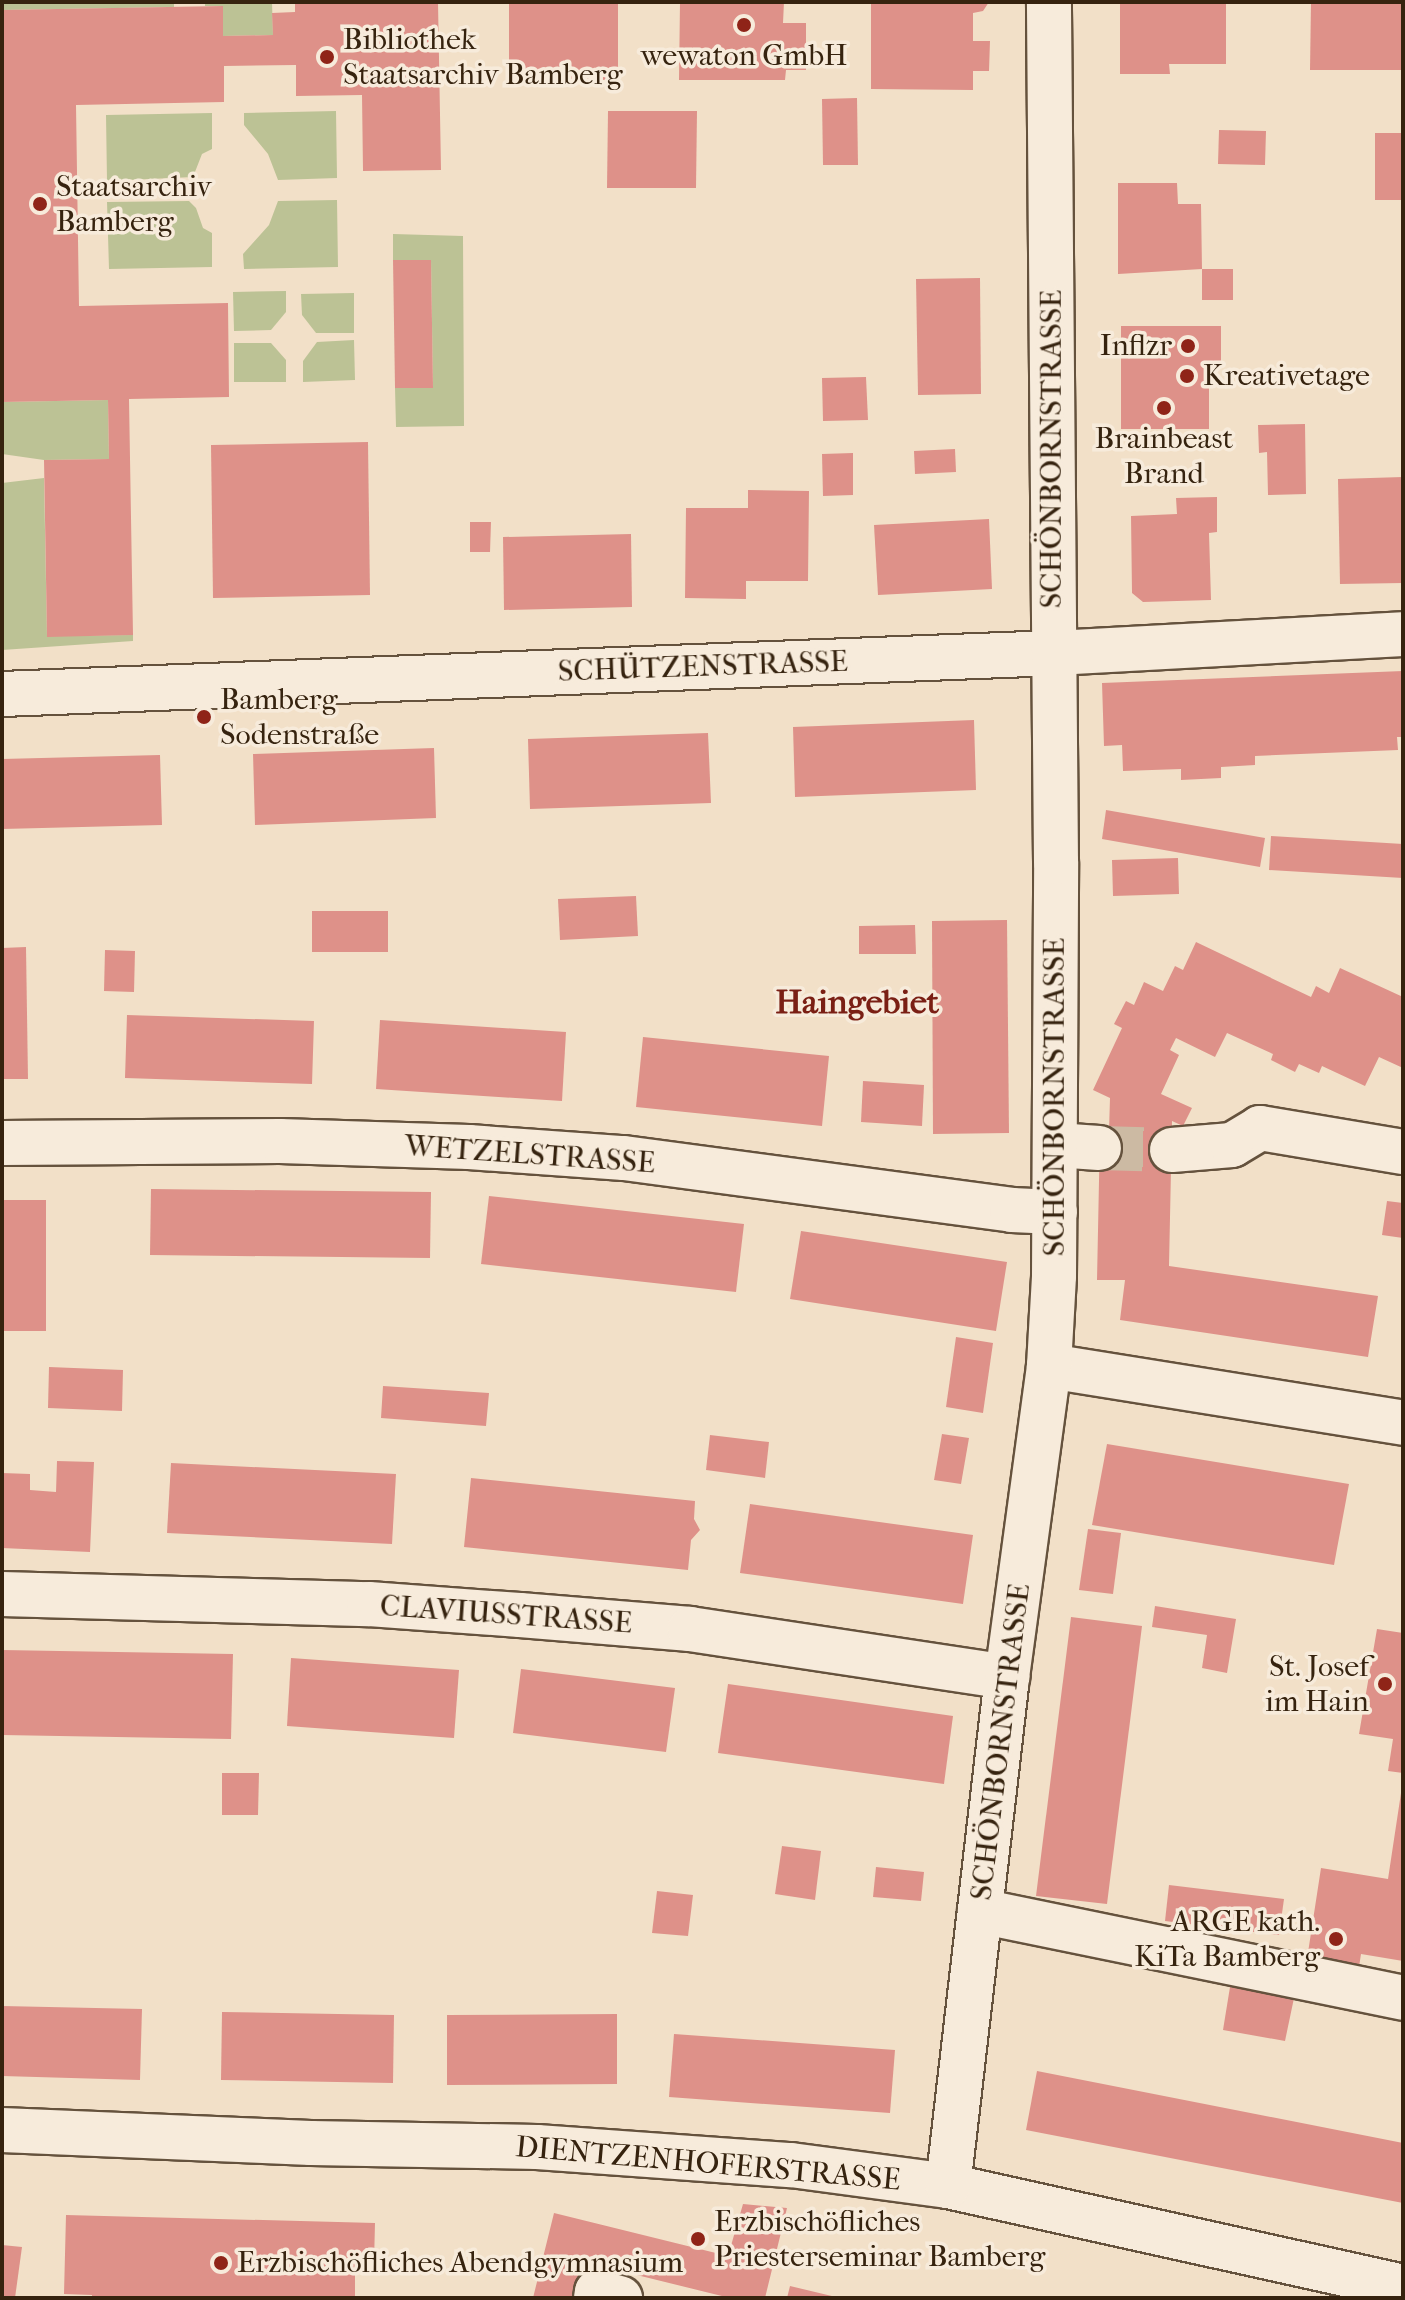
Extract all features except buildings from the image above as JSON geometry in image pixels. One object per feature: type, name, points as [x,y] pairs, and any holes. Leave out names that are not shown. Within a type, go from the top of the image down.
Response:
[{"type":"street","name":"SCHÖNBORNSTRASSE","points":[[948,2186],[1007,1677],[1049,1366],[1056,1145],[1049,2]]},
{"type":"street","name":"SCHÜTZENSTRASSE","points":[[2,694],[1054,653],[1403,634]]},
{"type":"street","points":[[1172,1150],[1232,1145],[1260,1128],[1403,1152]]},
{"type":"street","name":"WETZELSTRASSE","points":[[2,1143],[280,1141],[485,1148],[624,1158],[1012,1210],[1055,1212]]},
{"type":"street","points":[[1056,1145],[1099,1148]]},
{"type":"street","points":[[1049,1366],[1403,1423]]},
{"type":"street","name":"CLAVIUSSTRASSE","points":[[2,1594],[369,1604],[690,1629],[1007,1677]]},
{"type":"street","points":[[980,1911],[1403,1998]]},
{"type":"street","name":"DIENTZENHOFERSTRASSE","points":[[2,2130],[311,2143],[537,2147],[791,2165],[948,2186],[1403,2287]]},
{"type":"street","points":[[596,2298],[597,2292],[620,2298]]},
{"type":"green space","points":[[2,2],[174,2],[174,7],[2,10]]},
{"type":"green space","points":[[205,2],[272,2],[273,35],[223,36],[223,6],[205,6]]},
{"type":"green space","points":[[336,111],[337,178],[278,180],[268,154],[244,125],[244,113]]},
{"type":"green space","points":[[212,113],[212,149],[202,154],[193,177],[107,181],[106,115]]},
{"type":"green space","points":[[337,200],[338,267],[244,269],[243,254],[269,225],[278,201]]},
{"type":"green space","points":[[189,201],[196,208],[203,228],[212,233],[212,267],[109,269],[107,202]]},
{"type":"green space","points":[[393,234],[463,236],[464,426],[396,427],[395,388],[433,387],[431,260],[393,260]]},
{"type":"green space","points":[[286,291],[286,312],[271,330],[234,331],[233,292]]},
{"type":"green space","points":[[354,293],[354,333],[316,333],[302,315],[301,294]]},
{"type":"green space","points":[[354,340],[355,380],[303,382],[303,361],[317,342]]},
{"type":"green space","points":[[234,343],[271,343],[286,360],[286,382],[234,382]]},
{"type":"green space","points":[[108,400],[109,459],[44,460],[2,454],[2,402]]},
{"type":"green space","points":[[44,478],[47,636],[133,635],[133,641],[2,650],[2,483]]},
{"type":"tunnel","points":[[1099,1148],[1172,1150]]},
{"type":"place","name":"wewaton GmbH","points":[[744,25]]},
{"type":"place","name":"Bibliothek Staatsarchiv Bamberg","points":[[327,57]]},
{"type":"place","name":"Staatsarchiv Bamberg","points":[[40,204]]},
{"type":"place","name":"Inflzr","points":[[1188,346]]},
{"type":"place","name":"Kreativetage","points":[[1187,376]]},
{"type":"place","name":"Brainbeast Brand","points":[[1164,408]]},
{"type":"place","name":"Bamberg Sodenstraße","points":[[204,717]]},
{"type":"place","name":"St. Josef im Hain","points":[[1385,1684]]},
{"type":"place","name":"ARGE kath. KiTa Bamberg","points":[[1336,1939]]},
{"type":"place","name":"Erzbischöfliches Priesterseminar Bamberg","points":[[698,2239]]},
{"type":"place","name":"Erzbischöfliches Abendgymnasium","points":[[221,2263]]},
{"type":"district","name":"Haingebiet","points":[[857,1003]]}]
